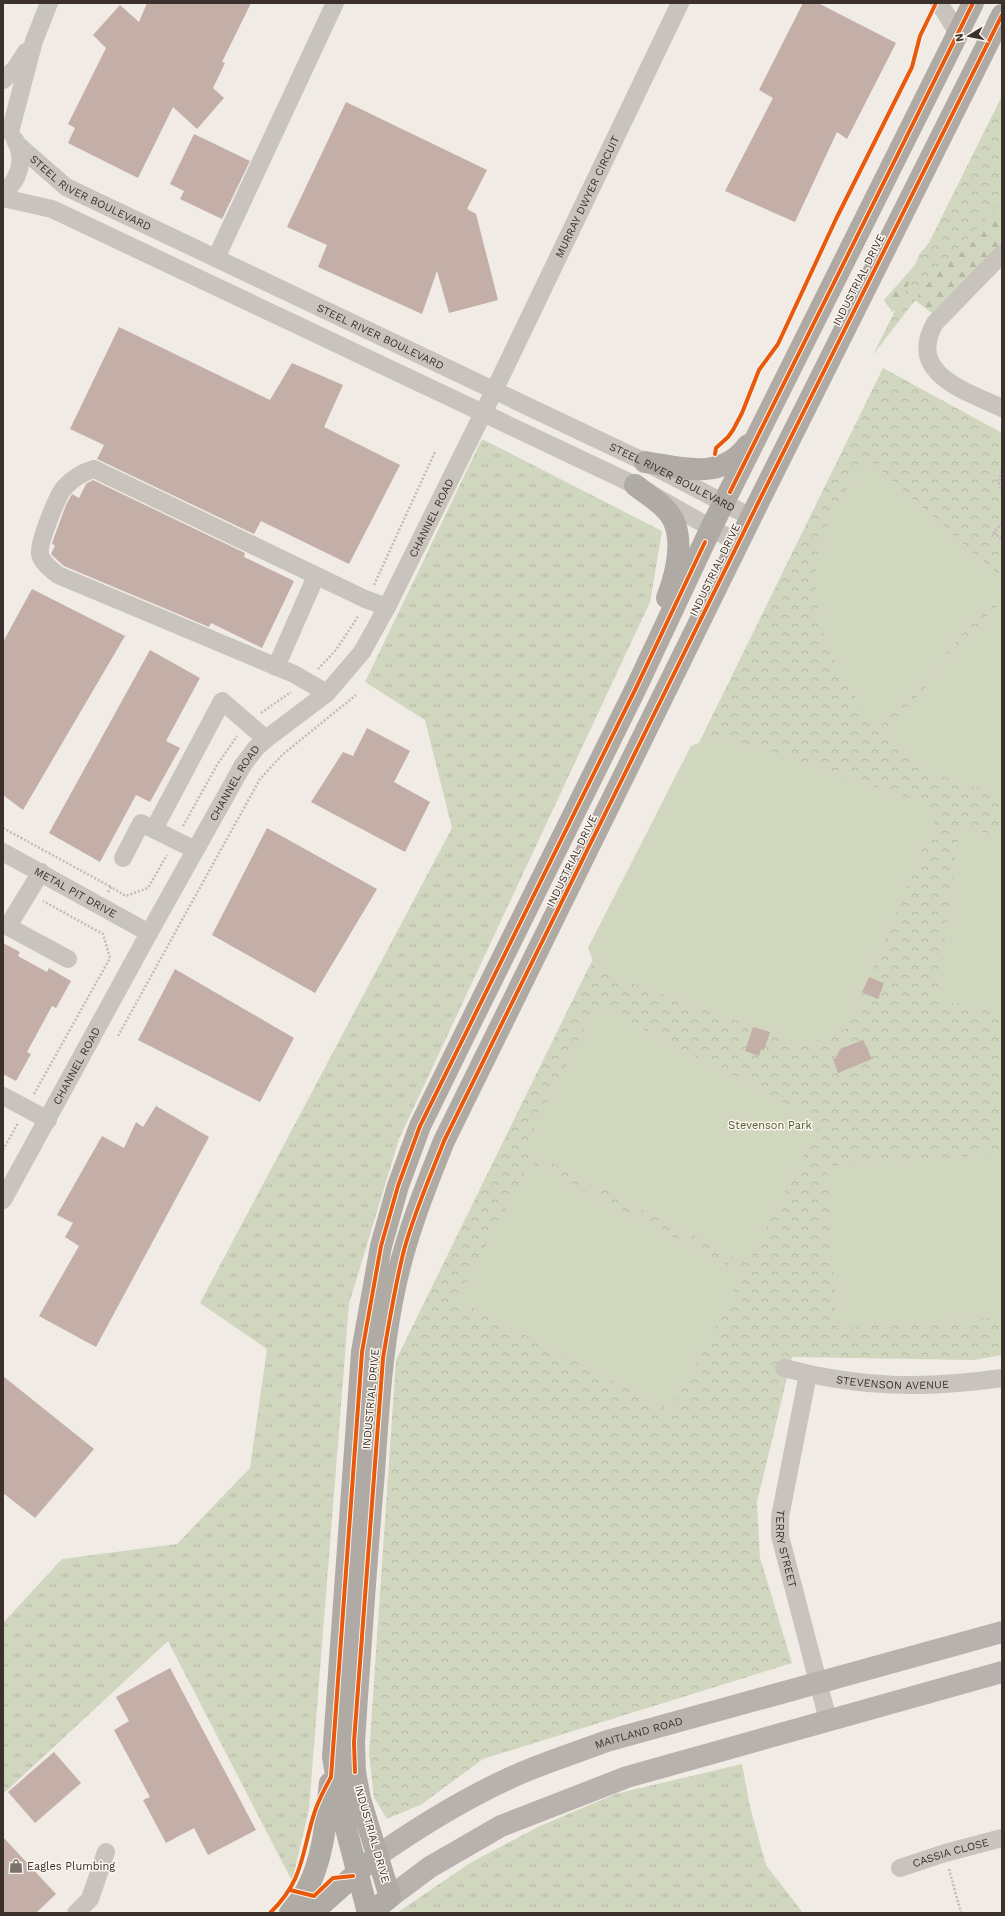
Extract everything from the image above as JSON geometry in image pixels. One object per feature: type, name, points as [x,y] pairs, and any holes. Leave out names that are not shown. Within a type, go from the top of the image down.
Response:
[{"type":"highway","name":"INDUSTRIAL DRIVE","points":[[370,1913],[344,1816],[333,1757],[362,1352],[381,1246],[398,1186],[420,1126],[636,688],[711,528],[973,3]]},
{"type":"highway","name":"INDUSTRIAL DRIVE","points":[[390,1897],[360,1798],[355,1772],[354,1742],[383,1358],[392,1300],[405,1249],[422,1195],[444,1141],[738,543],[1002,15]]},
{"type":"highway","points":[[645,462],[695,470],[720,467],[741,455],[765,421]]},
{"type":"highway","points":[[635,485],[659,503],[668,513],[675,524],[677,543],[673,583],[636,688]]},
{"type":"highway","points":[[290,1913],[306,1892],[318,1863],[326,1828],[333,1757]]},
{"type":"highway","name":"MAITLAND ROAD","points":[[312,1913],[358,1871],[377,1856]]},
{"type":"highway","points":[[370,1913],[390,1897]]},
{"type":"main road","name":"MAITLAND ROAD","points":[[377,1856],[409,1834],[460,1803],[512,1777],[556,1759],[607,1741],[1002,1632]]},
{"type":"main road","points":[[390,1897],[430,1867],[502,1826],[627,1777],[1002,1672]]},
{"type":"street","points":[[3,193],[10,188],[17,176],[21,162],[10,134],[34,41],[49,3]]},
{"type":"street","points":[[216,258],[335,3]]},
{"type":"street","name":"MURRAY DWYER CIRCUIT","points":[[494,391],[680,3]]},
{"type":"street","points":[[939,3],[958,33]]},
{"type":"street","points":[[3,80],[15,69],[34,41]]},
{"type":"street","name":"STEEL RIVER BOULEVARD","points":[[10,134],[66,187],[645,462],[751,517]]},
{"type":"street","points":[[3,198],[52,209],[635,485],[738,543]]},
{"type":"street","points":[[1002,254],[935,323],[928,334],[926,346],[928,360],[937,372],[953,384],[1002,408]]},
{"type":"street","name":"CHANNEL ROAD","points":[[3,1200],[149,933],[243,766],[256,748],[266,739],[327,693],[362,652],[387,607],[494,391]]},
{"type":"street","points":[[327,693],[276,667],[58,574],[47,566],[40,555],[41,540],[63,489],[84,472],[94,469],[316,576],[367,600],[387,607]]},
{"type":"street","points":[[276,667],[316,576]]},
{"type":"street","points":[[154,829],[222,701],[266,739]]},
{"type":"street","points":[[123,858],[141,823],[195,850]]},
{"type":"street","name":"METAL PIT DRIVE","points":[[3,852],[149,933]]},
{"type":"street","points":[[41,872],[6,925],[68,959]]},
{"type":"street","points":[[3,1096],[48,1120]]},
{"type":"street","name":"STEVENSON AVENUE","points":[[784,1368],[863,1384],[916,1386],[968,1383],[1002,1378]]},
{"type":"street","name":"TERRY STREET","points":[[808,1374],[780,1517],[780,1536],[828,1720]]},
{"type":"street","name":"CASSIA CLOSE","points":[[900,1868],[945,1853],[1002,1838]]},
{"type":"street","points":[[76,1913],[90,1899],[106,1852]]},
{"type":"path","points":[[3,828],[126,896],[148,888],[217,765],[236,737],[261,713],[304,680],[336,650],[367,600],[435,452]]},
{"type":"path","points":[[1002,467],[999,484],[1002,492]]},
{"type":"path","points":[[1002,524],[994,532],[1002,540]]},
{"type":"path","points":[[118,1036],[260,779],[286,751],[356,695]]},
{"type":"path","points":[[159,870],[163,872]]},
{"type":"path","points":[[108,892],[111,887]]},
{"type":"path","points":[[193,889],[197,891]]},
{"type":"path","points":[[3,1150],[110,958],[103,934],[28,893]]},
{"type":"path","points":[[90,927],[92,923]]},
{"type":"path","points":[[945,1853],[961,1913]]},
{"type":"green space","points":[[1002,96],[1002,201],[933,277],[873,355]]},
{"type":"green space","points":[[1002,166],[1002,267],[937,317],[915,300],[892,312],[884,300],[914,266],[921,252]]},
{"type":"green space","name":"Stevenson Park","points":[[883,368],[1002,433],[1002,1355],[975,1360],[792,1357],[757,1502],[760,1558],[792,1663],[483,1759],[422,1804],[387,1819],[374,1798],[369,1754],[396,1360]]},
{"type":"green space","points":[[482,439],[662,531],[650,602],[399,1139],[349,1304],[309,1809],[292,1881],[168,1641],[3,1794],[3,1623],[62,1559],[177,1544],[250,1468],[267,1349],[200,1303],[452,828],[425,720],[365,682]]},
{"type":"green space","points":[[865,456],[994,571],[999,594],[878,729],[854,695],[827,645],[821,626],[816,584],[818,557],[829,521]]},
{"type":"green space","points":[[1002,600],[1002,792],[952,780],[923,767],[896,747],[883,735]]},
{"type":"green space","points":[[719,735],[927,804],[935,820],[848,1028],[806,1045],[597,971],[588,948],[691,746]]},
{"type":"green space","points":[[959,829],[1002,835],[1002,1010],[937,1001]]},
{"type":"green space","points":[[597,1005],[821,1122],[748,1264],[524,1148]]},
{"type":"green space","points":[[1002,1154],[1002,1317],[837,1328],[827,1166]]},
{"type":"green space","points":[[530,1162],[743,1273],[671,1411],[458,1300]]},
{"type":"green space","points":[[742,1764],[750,1807],[766,1865],[803,1913],[397,1913],[470,1863],[538,1827],[615,1794]]},
{"type":"building","points":[[147,3],[251,3],[222,62],[225,63],[213,88],[224,98],[197,129],[173,107],[138,178],[68,143],[75,128],[68,124],[106,48],[93,35],[120,5],[139,22]]},
{"type":"building","points":[[803,3],[818,3],[896,43],[847,139],[837,132],[795,222],[725,191],[773,98],[759,90]]},
{"type":"building","points":[[346,102],[487,170],[467,209],[476,214],[498,300],[449,313],[437,271],[422,314],[318,267],[327,245],[287,227]]},
{"type":"building","points":[[194,134],[250,161],[222,219],[180,199],[184,191],[170,184]]},
{"type":"building","points":[[119,327],[270,400],[292,363],[343,385],[324,427],[400,465],[349,564],[261,521],[254,534],[97,459],[104,445],[70,429]]},
{"type":"building","points":[[93,480],[245,553],[244,557],[294,581],[262,648],[211,623],[209,627],[64,566],[55,558],[51,554],[55,546],[52,543],[66,505],[72,494],[79,498],[86,484]]},
{"type":"building","points":[[32,589],[125,636],[23,810],[3,795],[3,642]]},
{"type":"building","points":[[150,650],[200,678],[166,741],[180,748],[150,802],[136,795],[100,862],[49,833]]},
{"type":"building","points":[[367,728],[410,751],[394,782],[430,802],[405,852],[311,802],[343,752],[353,756]]},
{"type":"building","points":[[267,828],[377,889],[315,993],[212,935]]},
{"type":"building","points":[[3,943],[20,952],[18,956],[47,972],[49,968],[71,981],[56,1008],[52,1006],[27,1052],[31,1054],[16,1081],[3,1074]]},
{"type":"building","points":[[175,969],[294,1038],[260,1102],[138,1040]]},
{"type":"building","points":[[869,977],[884,983],[878,999],[862,992]]},
{"type":"building","points":[[753,1027],[770,1032],[764,1050],[761,1049],[759,1056],[745,1051]]},
{"type":"building","points":[[863,1040],[872,1059],[838,1073],[833,1059],[836,1058],[840,1049]]},
{"type":"building","points":[[156,1106],[209,1137],[96,1347],[39,1316],[79,1246],[65,1237],[73,1223],[57,1215],[102,1136],[124,1148],[136,1122],[143,1127]]},
{"type":"building","points":[[3,1376],[94,1449],[35,1518],[3,1493]]},
{"type":"building","points":[[170,1668],[256,1830],[208,1855],[194,1828],[166,1843],[143,1800],[150,1797],[114,1730],[129,1721],[116,1697]]},
{"type":"building","points":[[54,1752],[81,1783],[35,1823],[8,1792]]},
{"type":"building","name":"Eagles Plumbing","points":[[3,1837],[56,1894],[36,1913],[3,1913]]},
{"type":"cycle path","points":[[715,454],[716,448],[733,430],[742,413],[759,370],[778,344],[836,219],[912,67],[920,36],[936,3]]},
{"type":"cycle path","points":[[730,492],[973,3]]},
{"type":"cycle path","points":[[355,1772],[354,1742],[383,1358],[392,1304],[404,1250],[417,1209],[444,1141],[760,499],[1002,15]]},
{"type":"cycle path","points":[[270,1913],[290,1889],[296,1877],[315,1811],[331,1777],[362,1352],[381,1246],[398,1186],[420,1126],[636,688],[705,542]]},
{"type":"cycle path","points":[[290,1890],[314,1896],[333,1878],[353,1876]]},
{"type":"place","name":"Eagles Plumbing","points":[[16,1866]]}]
